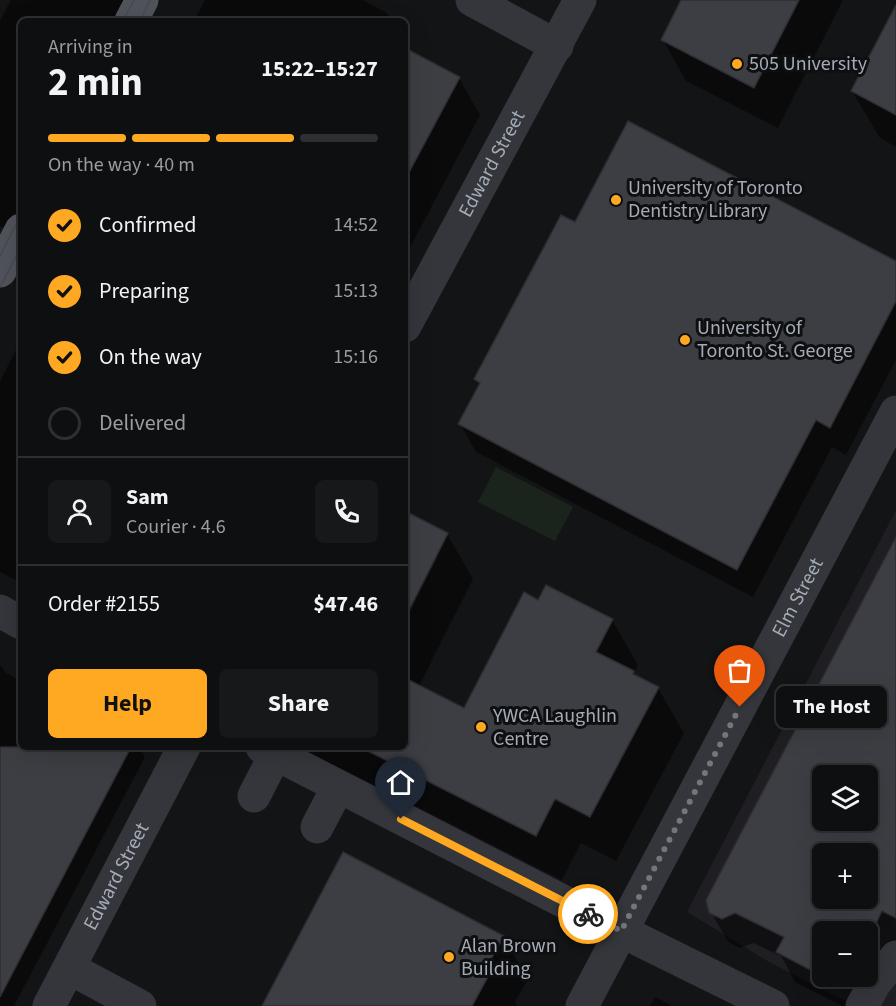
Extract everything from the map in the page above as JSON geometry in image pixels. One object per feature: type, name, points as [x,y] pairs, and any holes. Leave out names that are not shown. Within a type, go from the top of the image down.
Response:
[{"type":"main road","points":[[133,18],[142,0]]},
{"type":"street","points":[[472,0],[557,46]]},
{"type":"street","name":"Edward Street","points":[[408,320],[580,0]]},
{"type":"street","name":"Elm Street","points":[[582,1006],[896,412]]},
{"type":"street","points":[[0,611],[18,620]]},
{"type":"street","name":"Edward Street","points":[[49,1006],[182,750]]},
{"type":"street","points":[[254,796],[268,751],[773,1006]]},
{"type":"street","points":[[317,827],[338,787]]},
{"type":"street","points":[[862,1006],[874,983],[896,957]]},
{"type":"street","points":[[69,968],[147,1001]]},
{"type":"shaded area","points":[[496,467],[573,507],[555,541],[478,502]]},
{"type":"shaded area","points":[[896,510],[896,1006],[855,1006],[818,987],[878,987],[878,921],[812,921],[812,984],[769,962],[687,912]]},
{"type":"building","name":"505 University","points":[[681,0],[799,0],[754,88],[661,40]]},
{"type":"building","points":[[896,5],[896,115],[851,91]]},
{"type":"building","points":[[408,50],[460,77],[408,174]]},
{"type":"building","name":"University of Toronto St. George","points":[[628,121],[896,261],[896,301],[830,428],[816,420],[737,570],[458,424],[480,383],[474,379],[561,215],[575,222]]},
{"type":"building","points":[[408,513],[448,533],[408,612]]},
{"type":"building","points":[[896,537],[896,918],[882,911],[877,921],[812,921],[812,971],[776,952],[784,937],[735,913],[722,919],[709,913],[706,900]]},
{"type":"building","name":"YWCA Laughlin Centre","points":[[546,585],[613,619],[596,652],[634,671],[633,674],[659,687],[590,817],[555,799],[536,836],[366,750],[408,750],[408,680],[464,708],[524,592],[538,600]]},
{"type":"building","points":[[0,747],[18,747],[18,750],[129,750],[0,997]]},
{"type":"building","points":[[343,852],[504,936],[490,961],[495,964],[472,1006],[262,1006]]},
{"type":"tram line","points":[[125,18],[134,0]]},
{"type":"tram line","points":[[141,18],[150,0]]},
{"type":"tram line","points":[[0,256],[18,221]]},
{"type":"tram line","points":[[0,287],[18,253]]},
{"type":"way so far","points":[[588,914],[621,931],[740,707]]},
{"type":"place","name":"505 University","points":[[737,64]]},
{"type":"place","name":"University of Toronto Dentistry Library","points":[[616,200]]},
{"type":"place","name":"University of Toronto St. George","points":[[685,340]]},
{"type":"place","name":"The Host","points":[[740,707]]},
{"type":"place","name":"YWCA Laughlin Centre","points":[[481,727]]},
{"type":"place","name":"Alan Brown Building","points":[[449,957]]},
{"type":"route","points":[[401,819],[588,914]]}]
